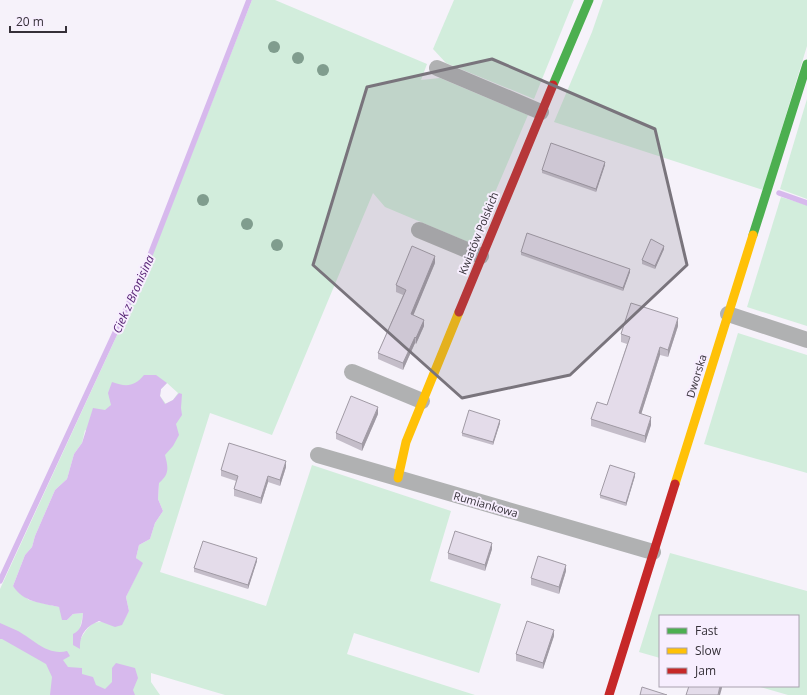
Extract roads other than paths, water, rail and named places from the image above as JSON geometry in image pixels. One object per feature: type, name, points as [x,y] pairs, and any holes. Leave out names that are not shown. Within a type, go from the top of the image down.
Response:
[{"type":"street","name":"Kwiatów Polskich","points":[[398,478],[406,442],[422,401],[481,256],[589,0]]},
{"type":"street","name":"Dworska","points":[[608,695],[807,64]]},
{"type":"street","points":[[437,68],[541,112]]},
{"type":"street","points":[[419,230],[481,256]]},
{"type":"street","points":[[728,314],[807,340]]},
{"type":"street","points":[[352,372],[422,401]]},
{"type":"street","name":"Rumiankowa","points":[[318,456],[653,552]]},
{"type":"waterway","name":"Ciek z Bronisina","points":[[0,581],[145,268],[249,0]]},
{"type":"waterway","points":[[779,193],[807,203]]}]
